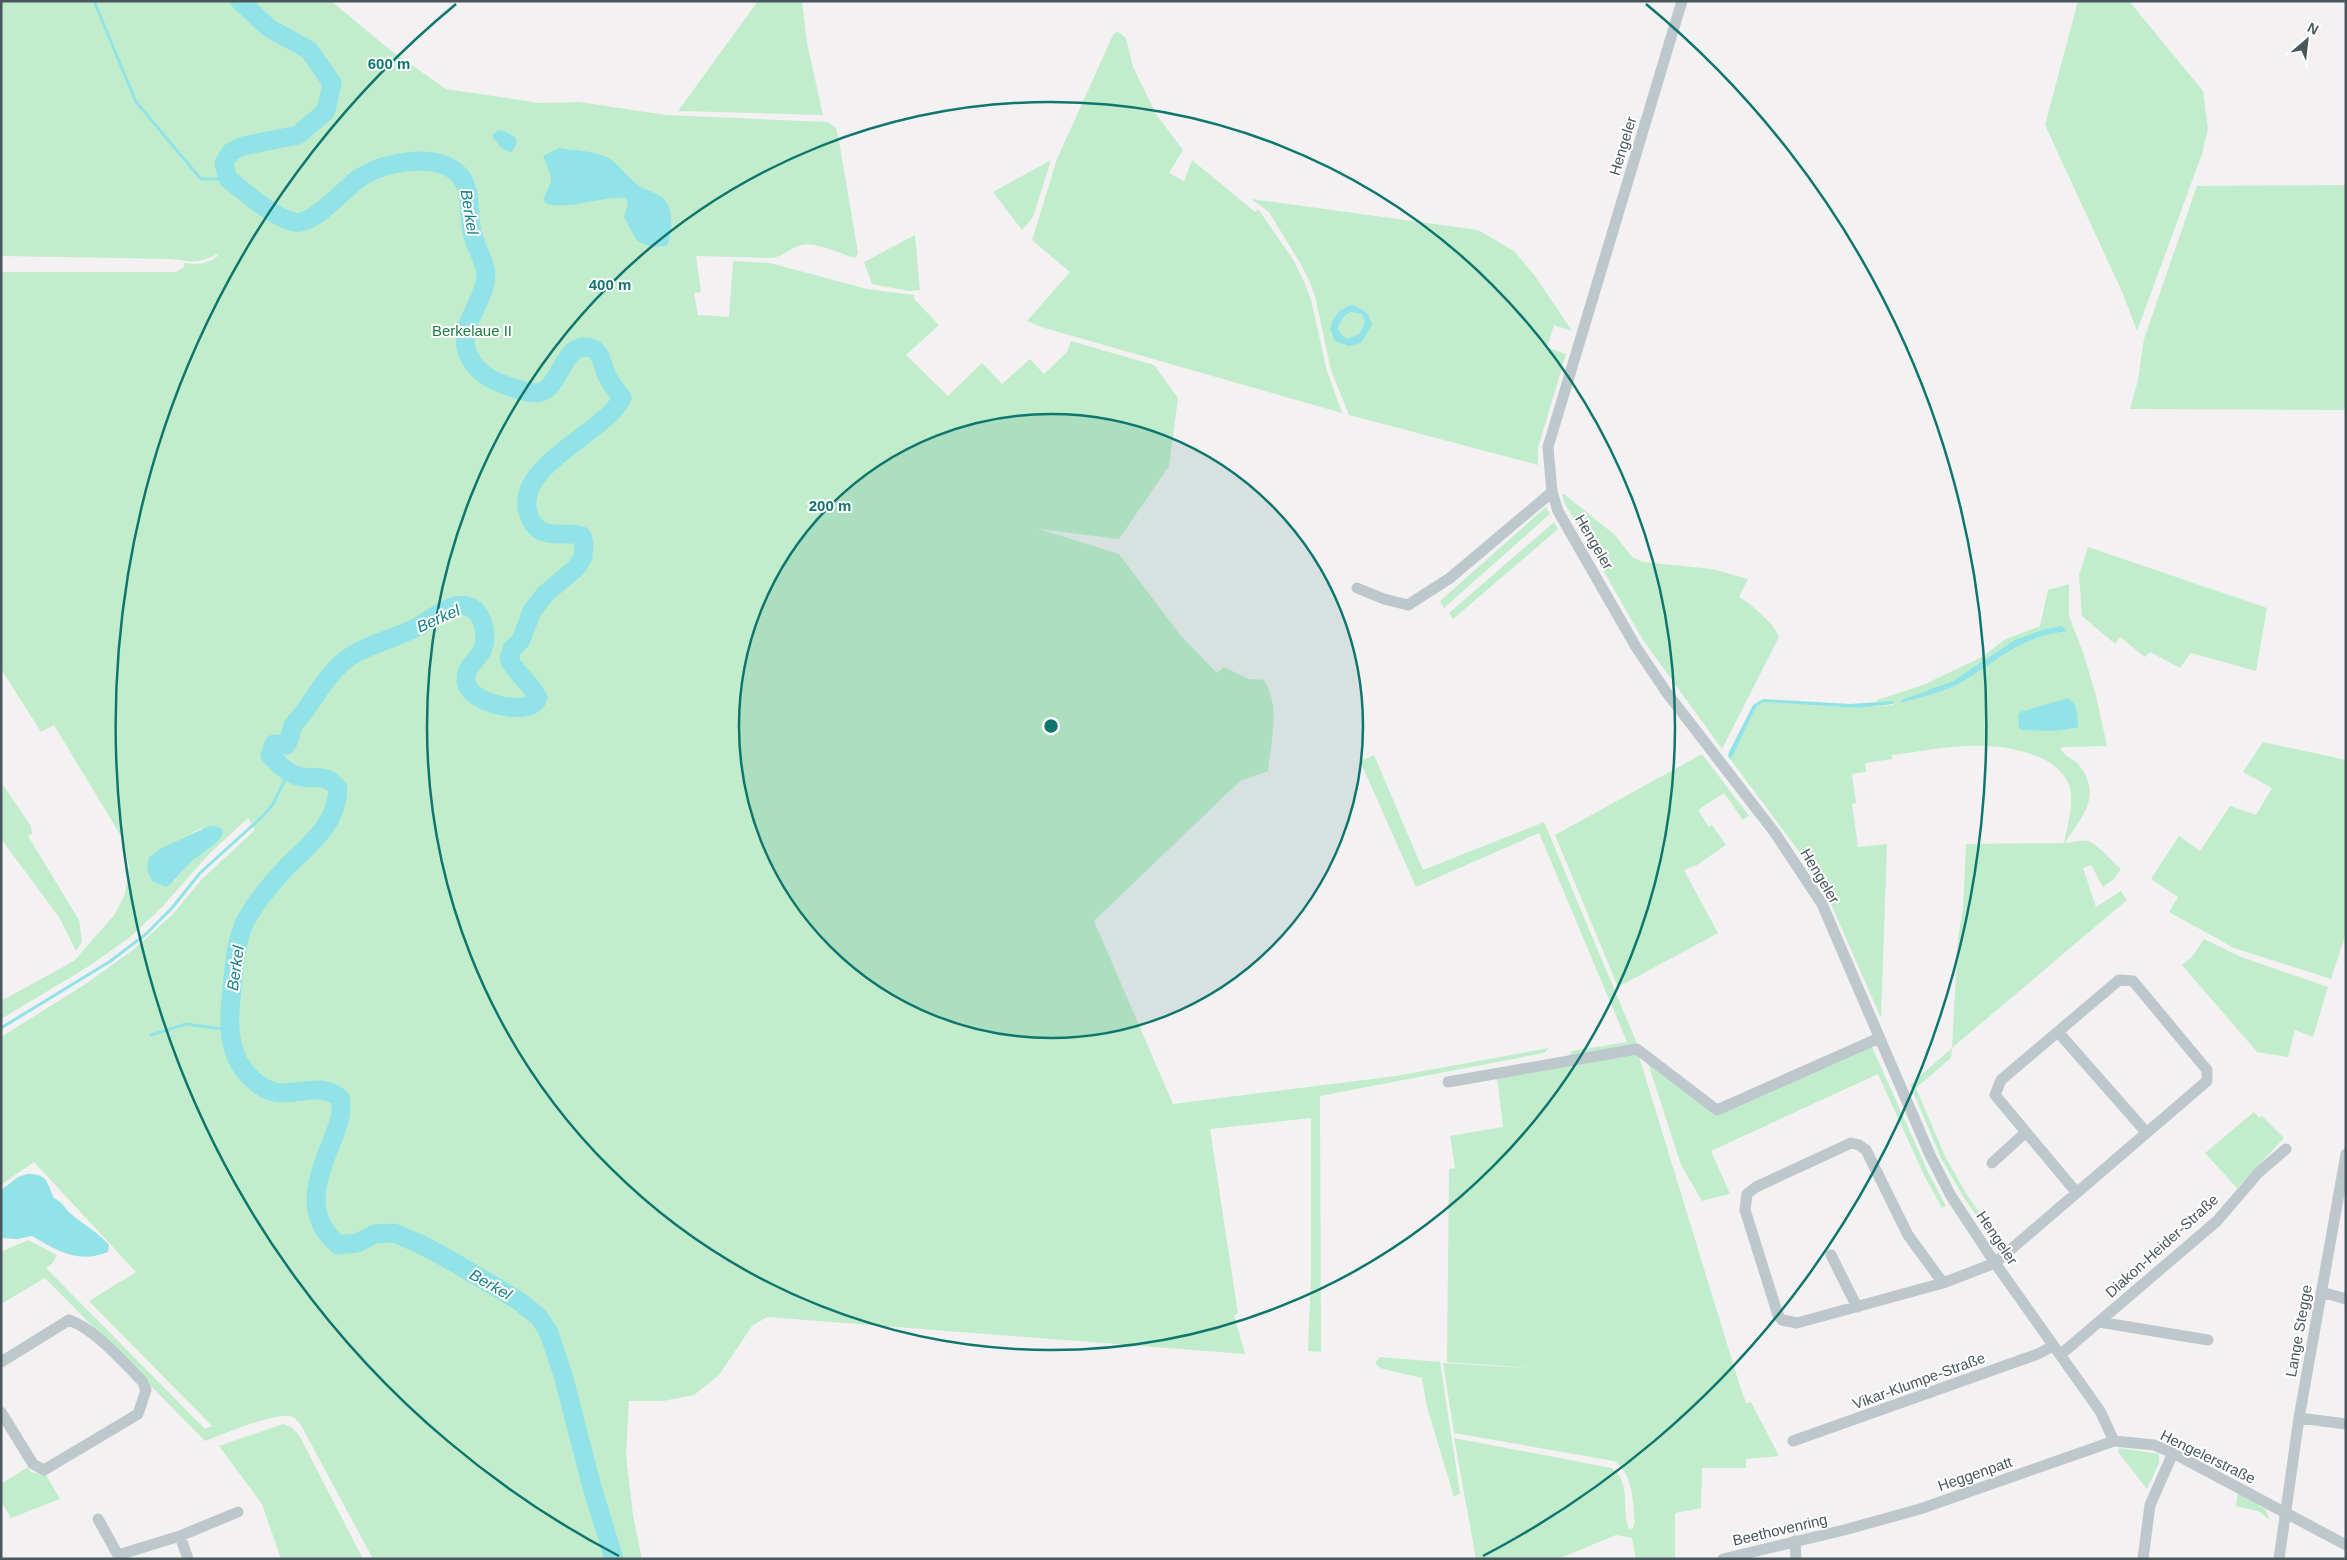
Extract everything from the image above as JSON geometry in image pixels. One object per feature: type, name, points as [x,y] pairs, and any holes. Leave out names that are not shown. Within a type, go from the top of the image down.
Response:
[{"type":"street","name":"Hengeler","points":[[1682,1],[1548,447],[1552,492],[1563,519],[1636,647],[1667,693],[1776,833],[1822,904],[1930,1155],[1951,1196],[1996,1264],[2100,1411],[2114,1441]]},
{"type":"street","points":[[1357,588],[1384,599],[1408,605],[1450,578],[1552,492]]},
{"type":"street","points":[[1943,1283],[1908,1235],[1866,1150],[1859,1145],[1851,1143],[1756,1187],[1747,1194],[1745,1210],[1778,1315],[1782,1320],[1797,1324],[1943,1283],[1996,1264],[2207,1081],[2207,1070],[2133,981],[2119,980],[2000,1080],[1995,1096],[2077,1193]]},
{"type":"street","points":[[2058,1032],[2146,1132]]},
{"type":"street","points":[[1448,1082],[1637,1049],[1717,1110],[1880,1038]]},
{"type":"street","points":[[1992,1163],[2025,1133]]},
{"type":"street","name":"Diakon-Heider-Straße","points":[[2057,1350],[2099,1322],[2217,1221],[2259,1172],[2286,1148]]},
{"type":"street","name":"Lange Stegge","points":[[2285,1513],[2299,1418],[2346,1154]]},
{"type":"street","points":[[1831,1255],[1857,1307]]},
{"type":"street","points":[[2321,1292],[2346,1298]]},
{"type":"street","points":[[1,1362],[69,1320],[77,1323],[92,1334],[142,1382],[146,1390],[138,1414],[44,1470],[33,1464],[1,1412]]},
{"type":"street","name":"Diakon-Heider-Straße","points":[[2099,1322],[2208,1340]]},
{"type":"street","name":"Vikar-Klumpe-Straße","points":[[1793,1441],[2038,1354],[2057,1350]]},
{"type":"street","points":[[2299,1418],[2346,1424]]},
{"type":"street","name":"Hengelerstraße","points":[[2114,1441],[2154,1446],[2172,1453],[2346,1545]]},
{"type":"street","name":"Heggenpatt","points":[[1844,1530],[1920,1509],[2114,1441]]},
{"type":"street","points":[[2143,1559],[2150,1505],[2172,1453]]},
{"type":"street","points":[[98,1519],[118,1555],[180,1536],[238,1512]]},
{"type":"street","points":[[2279,1559],[2285,1513]]},
{"type":"street","name":"Beethovenring","points":[[1723,1559],[1844,1530]]},
{"type":"street","points":[[180,1536],[188,1559]]},
{"type":"street","points":[[1795,1541],[1796,1559]]},
{"type":"green space","name":"Berkelaue II","points":[[1,1],[331,1],[390,50],[446,89],[540,103],[579,102],[666,115],[828,122],[836,128],[839,141],[858,253],[855,258],[812,245],[798,246],[773,258],[696,256],[701,292],[694,293],[698,315],[729,317],[733,261],[770,263],[867,289],[914,295],[914,299],[939,325],[906,355],[948,396],[982,363],[1002,384],[1030,359],[1044,374],[1067,352],[1071,341],[1154,365],[1178,398],[1169,466],[1119,539],[1039,529],[1119,554],[1181,636],[1217,673],[1224,667],[1249,679],[1264,680],[1272,701],[1274,713],[1273,736],[1268,771],[1240,781],[1094,921],[1173,1104],[1396,1076],[1549,1048],[1544,1053],[1320,1096],[1321,1352],[1308,1351],[1311,1274],[1311,1118],[1210,1129],[1238,1314],[1234,1315],[1245,1354],[767,1317],[752,1326],[719,1375],[694,1395],[663,1401],[629,1401],[626,1455],[633,1515],[642,1559],[373,1559],[296,1419],[289,1416],[271,1418],[205,1441],[45,1278],[1,1304],[1,1252],[28,1240],[57,1255],[52,1264],[46,1268],[205,1429],[212,1426],[89,1301],[136,1272],[34,1162],[1,1185],[1,1037],[84,985],[133,950],[173,914],[202,879],[255,830],[248,818],[209,854],[161,908],[129,938],[86,968],[1,1019],[1,1001],[74,961],[115,914],[125,894],[129,865],[121,836],[54,725],[41,732],[1,669],[1,272],[176,272],[183,268],[185,263],[202,263],[218,256],[217,254],[205,259],[185,261],[172,259],[1,256]],"holes":[[[202,828],[210,848],[190,862],[174,882],[176,842]]]},
{"type":"green space","points":[[758,1],[802,1],[807,43],[823,115],[678,111]]},
{"type":"green space","points":[[2078,1],[2129,1],[2203,91],[2208,129],[2202,154],[2137,331],[2123,294],[2045,125]]},
{"type":"green space","points":[[1117,31],[1126,38],[1133,67],[1156,114],[1183,150],[1169,173],[1184,181],[1192,160],[1255,212],[1258,209],[1294,261],[1311,300],[1327,371],[1342,413],[1041,327],[1027,321],[1070,272],[1032,240],[1057,159],[1113,35]]},
{"type":"green space","points":[[1051,160],[1033,217],[1022,230],[993,192]]},
{"type":"green space","points":[[2346,185],[2346,410],[2130,409],[2138,380],[2144,339],[2197,186]]},
{"type":"green space","points":[[1251,199],[1478,230],[1514,251],[1535,276],[1572,331],[1554,325],[1547,347],[1566,354],[1538,448],[1538,465],[1349,415],[1331,370],[1316,300],[1310,282],[1269,212]],"holes":[[[1345,307],[1368,314],[1361,343],[1331,334],[1336,315]]]},
{"type":"green space","points":[[915,235],[920,290],[909,291],[872,284],[864,262]]},
{"type":"green space","points":[[1351,312],[1361,314],[1365,322],[1359,334],[1347,339],[1338,328],[1343,317]]},
{"type":"green space","points":[[1564,494],[1615,535],[1632,557],[1643,562],[1712,569],[1748,579],[1739,597],[1756,609],[1768,621],[1779,637],[1722,749],[1643,640],[1564,502],[1562,495]]},
{"type":"green space","points":[[1546,507],[1550,514],[1444,608],[1440,601]]},
{"type":"green space","points":[[1554,522],[1558,529],[1453,619],[1449,613]]},
{"type":"green space","points":[[2088,547],[2267,608],[2256,671],[2191,653],[2180,668],[2150,652],[2145,657],[2120,637],[2115,644],[2082,616],[2079,575]]},
{"type":"green space","points":[[2069,584],[2069,616],[2084,655],[2096,696],[2107,746],[2062,747],[2061,750],[2079,765],[2086,776],[2090,796],[2083,815],[2065,843],[2088,841],[2100,849],[2121,869],[2114,879],[2103,887],[2091,865],[2083,868],[2096,907],[2121,891],[2127,900],[1952,1048],[1958,938],[1963,909],[1966,844],[2064,843],[2071,797],[2068,783],[2062,774],[2044,760],[2021,751],[2009,748],[1963,746],[1892,755],[1892,759],[1865,763],[1866,772],[1852,774],[1856,803],[1852,804],[1858,847],[1887,844],[1881,1018],[1827,895],[1815,873],[1731,760],[1756,707],[1763,702],[1860,708],[1893,705],[1894,702],[1876,704],[1877,700],[1923,685],[1982,657],[2004,640],[2040,626],[2048,590]]},
{"type":"green space","points":[[2263,742],[2346,760],[2346,933],[2331,979],[2234,948],[2169,912],[2178,897],[2151,879],[2179,836],[2200,851],[2230,806],[2256,815],[2272,788],[2243,772]]},
{"type":"green space","points":[[1702,754],[1749,816],[1743,820],[1724,793],[1698,810],[1709,827],[1712,825],[1726,845],[1697,865],[1684,870],[1718,933],[1618,987],[1555,835]]},
{"type":"green space","points":[[1374,755],[1423,870],[1544,822],[1638,1046],[1569,1056],[1572,1051],[1627,1042],[1539,833],[1416,887],[1360,761]]},
{"type":"green space","points":[[1,782],[31,826],[32,834],[28,836],[79,920],[82,942],[76,951],[59,917],[1,839]]},
{"type":"green space","points":[[2204,939],[2241,957],[2328,987],[2313,1037],[2295,1030],[2288,1057],[2257,1052],[2182,965],[2192,957]]},
{"type":"green space","points":[[1871,1045],[1929,1174],[1946,1206],[1942,1208],[1924,1175],[1878,1074],[1711,1151],[1730,1194],[1702,1201],[1681,1165],[1647,1060],[1717,1114]]},
{"type":"green space","points":[[1952,1048],[1951,1058],[1916,1088],[1945,1156],[1967,1195],[2001,1243],[1995,1242],[1964,1198],[1941,1158],[1910,1085]]},
{"type":"green space","points":[[1638,1053],[1739,1383],[1746,1403],[1751,1402],[1779,1456],[1746,1459],[1746,1468],[1702,1468],[1701,1508],[1675,1513],[1675,1559],[1636,1559],[1632,1538],[1616,1535],[1558,1559],[1476,1559],[1454,1438],[1612,1468],[1622,1481],[1629,1529],[1633,1528],[1635,1522],[1631,1488],[1625,1473],[1614,1461],[1454,1433],[1443,1363],[1528,1368],[1447,1362],[1449,1169],[1455,1168],[1450,1136],[1503,1127],[1497,1077]]},
{"type":"green space","points":[[2254,1112],[2259,1118],[2262,1116],[2284,1138],[2237,1188],[2205,1153]]},
{"type":"green space","points":[[1380,1357],[1440,1362],[1460,1493],[1454,1497],[1427,1407],[1422,1378],[1380,1368],[1375,1363]]},
{"type":"green space","points":[[283,1424],[291,1427],[299,1435],[363,1559],[281,1559],[262,1504],[219,1446]]},
{"type":"green space","points":[[2119,1448],[2159,1454],[2159,1463],[2147,1489],[2118,1452]]},
{"type":"green space","points":[[28,1467],[31,1472],[46,1475],[60,1499],[11,1518],[1,1501],[1,1484]]},
{"type":"green space","points":[[2238,1493],[2265,1509],[2270,1520],[2258,1511],[2236,1506]]},
{"type":"water","points":[[498,130],[505,131],[516,138],[517,143],[512,152],[503,149],[492,136]]},
{"type":"water","points":[[559,148],[605,156],[641,187],[664,198],[670,210],[671,223],[670,237],[666,246],[652,247],[637,241],[624,217],[628,203],[626,198],[567,205],[547,204],[543,200],[551,182],[551,176],[543,156]]},
{"type":"water","points":[[1354,305],[1368,314],[1372,325],[1361,343],[1349,346],[1335,341],[1330,329],[1338,313]],"holes":[[[1351,312],[1361,314],[1365,322],[1359,334],[1347,339],[1338,328],[1343,317]]]},
{"type":"water","points":[[2061,626],[2068,631],[2035,638],[2010,651],[1958,684],[1937,693],[1900,703],[1902,700],[1953,681],[2015,640],[2042,630]]},
{"type":"water","points":[[2068,698],[2076,707],[2078,727],[2053,731],[2022,730],[2019,727],[2018,715],[2020,712]]},
{"type":"water","points":[[1763,699],[1850,704],[1894,701],[1893,704],[1860,708],[1763,702],[1756,707],[1731,760],[1728,756],[1729,752],[1753,705]]},
{"type":"water","points":[[209,826],[223,831],[222,836],[217,842],[192,861],[166,887],[152,881],[147,870],[149,857],[160,849]]},
{"type":"water","points":[[27,1174],[43,1177],[54,1198],[71,1214],[105,1240],[109,1245],[108,1252],[87,1257],[78,1256],[59,1251],[32,1236],[18,1239],[1,1238],[1,1190],[18,1177]]},
{"type":"waterway","points":[[94,1],[136,102],[201,179],[228,179]]},
{"type":"waterway","name":"Berkel","points":[[240,1],[269,28],[309,50],[332,83],[326,111],[298,135],[243,146],[231,152],[224,163],[228,179],[277,215],[294,222],[301,222],[327,207],[358,179],[377,169],[399,163],[423,161],[444,165],[455,171],[462,178],[466,186],[473,236],[486,271],[485,285],[466,332],[465,342],[467,351],[474,364],[485,375],[504,385],[536,393],[548,388],[574,351],[582,347],[591,348],[596,351],[602,360],[607,376],[622,398],[613,411],[599,424],[548,464],[535,479],[528,495],[528,512],[533,524],[538,529],[554,534],[582,536],[584,544],[583,557],[576,568],[545,594],[532,611],[521,640],[512,649],[509,659],[538,698],[533,704],[524,707],[501,706],[471,692],[467,685],[467,673],[482,650],[485,634],[480,616],[472,608],[461,605],[449,608],[411,630],[347,658],[333,672],[294,724],[286,745],[274,744],[270,755],[280,765],[288,772],[297,776],[329,780],[338,788],[336,801],[333,813],[320,834],[273,882],[245,922],[241,931],[235,960],[230,1020],[230,1031],[238,1060],[250,1077],[262,1087],[274,1092],[286,1093],[318,1090],[329,1092],[340,1098],[340,1116],[320,1173],[316,1198],[317,1211],[321,1222],[328,1234],[338,1245],[357,1243],[375,1234],[394,1233],[450,1260],[519,1301],[539,1317],[549,1333],[563,1375],[592,1487],[614,1559]]},
{"type":"waterway","points":[[1,1028],[109,962],[145,935],[172,908],[200,873],[263,816],[273,804],[289,772]]},
{"type":"waterway","points":[[151,1035],[186,1024],[230,1030]]}]
